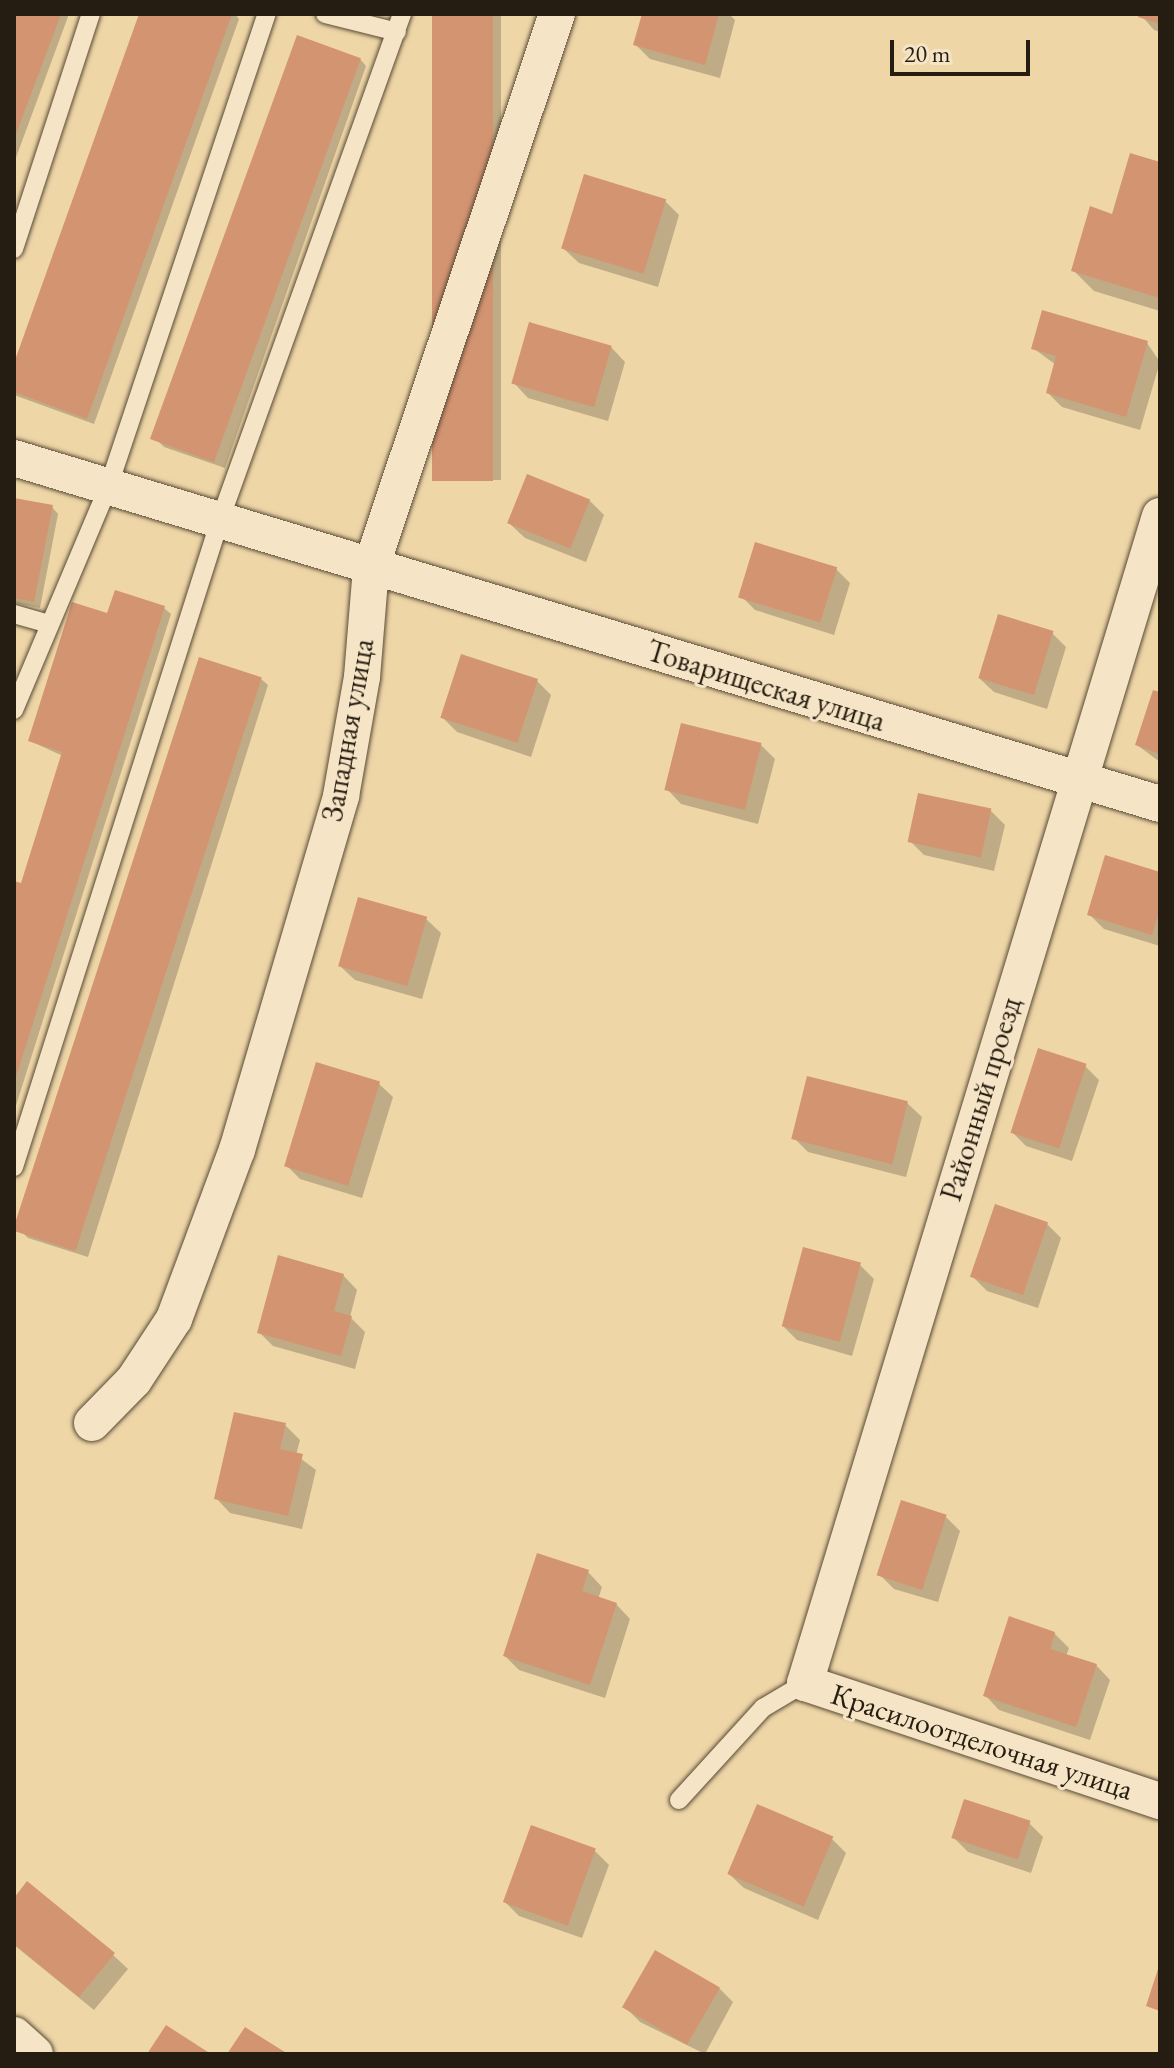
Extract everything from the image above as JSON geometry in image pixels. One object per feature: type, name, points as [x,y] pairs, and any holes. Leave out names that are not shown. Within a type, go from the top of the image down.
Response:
[{"type":"street","name":"Западная улица","points":[[92,1423],[134,1380],[174,1319],[237,1150],[341,796],[362,677],[371,567],[557,14]]},
{"type":"street","name":"Товарищеская улица","points":[[14,458],[108,488],[221,517],[371,567],[1160,804]]},
{"type":"street","name":"Районный проезд","points":[[805,1683],[1160,516]]},
{"type":"street","name":"Красилоотделочная улица","points":[[805,1683],[1160,1801]]},
{"type":"street","points":[[14,2035],[35,2054]]},
{"type":"lane","points":[[14,249],[91,14]]},
{"type":"lane","points":[[14,710],[108,488],[267,14]]},
{"type":"lane","points":[[14,1167],[221,517],[400,23],[325,14]]},
{"type":"lane","points":[[14,614],[50,624]]},
{"type":"lane","points":[[679,1800],[763,1708],[805,1683]]},
{"type":"building","points":[[14,14],[61,14],[14,139]]},
{"type":"building","points":[[139,14],[232,14],[87,419],[14,392],[14,363]]},
{"type":"building","points":[[432,14],[493,14],[493,481],[432,481]]},
{"type":"building","points":[[642,14],[719,14],[705,65],[633,45]]},
{"type":"building","points":[[1138,14],[1160,14],[1160,24],[1138,17]]},
{"type":"building","points":[[297,35],[361,58],[214,462],[150,439]]},
{"type":"building","points":[[1130,153],[1160,162],[1160,298],[1071,271],[1090,206],[1112,214]]},
{"type":"building","points":[[584,174],[666,199],[643,274],[561,249]]},
{"type":"building","points":[[1042,310],[1148,341],[1126,417],[1046,393],[1056,356],[1031,349]]},
{"type":"building","points":[[529,322],[612,346],[594,407],[511,384]]},
{"type":"building","points":[[527,474],[590,499],[570,549],[507,523]]},
{"type":"building","points":[[14,498],[53,505],[34,602],[14,598]]},
{"type":"building","points":[[755,542],[837,567],[820,623],[738,597]]},
{"type":"building","points":[[115,590],[165,606],[14,1083],[14,881],[21,883],[62,752],[28,741],[72,602],[107,613]]},
{"type":"building","points":[[998,614],[1053,631],[1034,695],[978,678]]},
{"type":"building","points":[[461,654],[538,679],[517,743],[440,718]]},
{"type":"building","points":[[199,657],[262,677],[75,1251],[14,1231],[14,1226]]},
{"type":"building","points":[[1153,690],[1160,692],[1160,754],[1135,745]]},
{"type":"building","points":[[681,723],[762,743],[745,810],[664,790]]},
{"type":"building","points":[[918,793],[991,809],[981,858],[908,842]]},
{"type":"building","points":[[1105,855],[1160,872],[1160,909],[1152,935],[1087,915]]},
{"type":"building","points":[[358,897],[427,917],[407,986],[338,966]]},
{"type":"building","points":[[1038,1048],[1087,1064],[1059,1148],[1010,1133]]},
{"type":"building","points":[[316,1062],[380,1082],[348,1186],[284,1166]]},
{"type":"building","points":[[807,1076],[908,1101],[892,1164],[791,1139]]},
{"type":"building","points":[[995,1204],[1048,1222],[1023,1295],[970,1277]]},
{"type":"building","points":[[803,1247],[861,1263],[840,1342],[782,1326]]},
{"type":"building","points":[[278,1255],[344,1274],[334,1311],[352,1316],[341,1356],[257,1333]]},
{"type":"building","points":[[234,1412],[286,1423],[280,1449],[303,1454],[288,1516],[214,1499]]},
{"type":"building","points":[[901,1500],[947,1515],[922,1590],[877,1575]]},
{"type":"building","points":[[537,1553],[589,1570],[582,1591],[617,1603],[590,1685],[503,1656]]},
{"type":"building","points":[[1009,1616],[1055,1632],[1050,1649],[1097,1664],[1076,1727],[983,1696]]},
{"type":"building","points":[[964,1799],[1031,1821],[1018,1860],[951,1838]]},
{"type":"building","points":[[757,1804],[833,1836],[804,1906],[727,1874]]},
{"type":"building","points":[[531,1825],[596,1849],[568,1926],[503,1902]]},
{"type":"building","points":[[27,1881],[115,1953],[79,1997],[14,1944],[14,1898]]},
{"type":"building","points":[[655,1950],[720,1988],[687,2045],[622,2007]]},
{"type":"building","points":[[1160,1966],[1160,2011],[1146,2006]]},
{"type":"building","points":[[166,2025],[211,2054],[147,2054]]},
{"type":"building","points":[[245,2027],[288,2054],[227,2054]]}]
